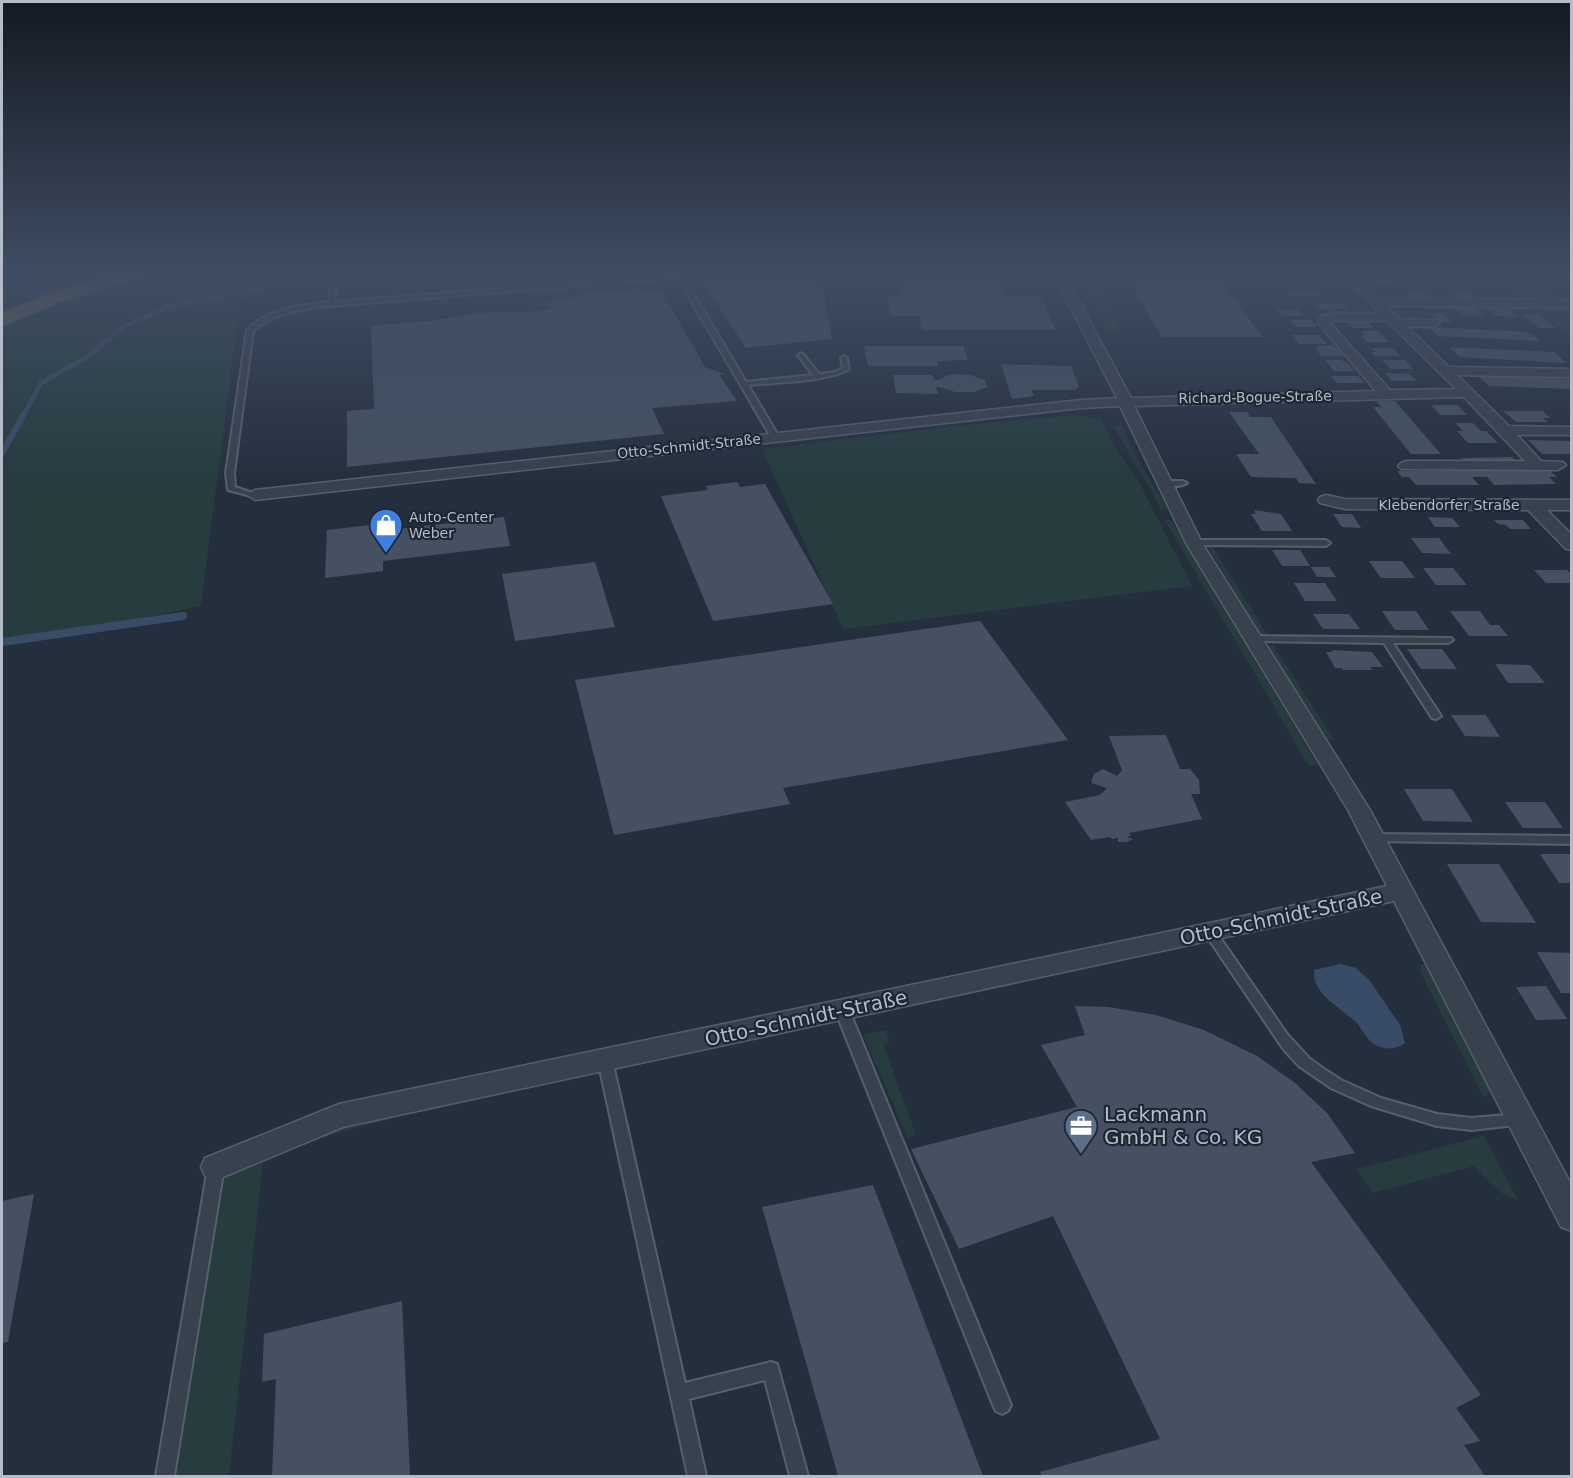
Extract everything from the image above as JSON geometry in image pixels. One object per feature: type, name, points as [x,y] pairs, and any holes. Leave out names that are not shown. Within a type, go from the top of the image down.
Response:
[{"type":"street","name":"Otto-Schmidt-Straße","points":[[1096,342],[1194,543],[1340,778],[1402,891],[1572,1217]]},
{"type":"street","points":[[1341,342],[1386,394]]},
{"type":"street","points":[[1415,342],[1505,430],[1537,465]]},
{"type":"street","points":[[1445,371],[1572,373]]},
{"type":"street","name":"Richard-Bogue-Straße","points":[[1125,402],[1465,393]]},
{"type":"street","name":"Otto-Schmidt-Straße","points":[[255,495],[773,433],[1125,402]]},
{"type":"street","points":[[1505,430],[1571,431]]},
{"type":"street","points":[[1406,466],[1558,465]]},
{"type":"street","name":"Klebendorfer Straße","points":[[1326,500],[1345,504],[1572,505]]},
{"type":"street","points":[[1533,505],[1572,545]]},
{"type":"street","name":"Otto-Schmidt-Straße","points":[[216,1167],[339,1116],[1402,891]]},
{"type":"lane","points":[[248,342],[230,472],[231,488],[255,495]]},
{"type":"lane","points":[[718,342],[773,433]]},
{"type":"lane","points":[[801,355],[818,377]]},
{"type":"lane","points":[[743,384],[836,374],[846,369],[844,357]]},
{"type":"lane","points":[[1165,483],[1183,483]]},
{"type":"lane","points":[[1194,543],[1326,543]]},
{"type":"lane","points":[[1253,639],[1448,640]]},
{"type":"lane","points":[[1387,640],[1436,716]]},
{"type":"lane","points":[[1373,838],[1572,840]]},
{"type":"lane","points":[[1210,932],[1288,1045],[1305,1063],[1332,1080],[1371,1100],[1407,1113],[1437,1120],[1472,1124],[1520,1119]]},
{"type":"lane","points":[[842,1010],[1002,1406]]},
{"type":"lane","points":[[605,1060],[697,1476]]},
{"type":"lane","points":[[165,1476],[216,1167]]},
{"type":"lane","points":[[679,1393],[771,1370],[799,1476]]},
{"type":"green space","points":[[2,342],[235,342],[201,606],[2,646]]},
{"type":"green space","points":[[1075,415],[1101,419],[1119,454],[1138,480],[1192,586],[843,629],[762,449],[965,425]]},
{"type":"green space","points":[[1121,425],[1167,509],[1160,509],[1126,448],[1115,427]]},
{"type":"green space","points":[[1164,519],[1171,520],[1317,764],[1309,766]]},
{"type":"green space","points":[[1207,546],[1212,546],[1268,636],[1259,633]]},
{"type":"green space","points":[[1273,645],[1335,741],[1327,739],[1268,646]]},
{"type":"green space","points":[[1421,965],[1427,965],[1491,1091],[1484,1098],[1420,971]]},
{"type":"green space","points":[[886,1030],[889,1043],[883,1044],[916,1135],[907,1137],[863,1034]]},
{"type":"green space","points":[[579,1066],[264,1154],[229,1476],[163,1476],[211,1156]]},
{"type":"green space","points":[[1484,1136],[1518,1200],[1499,1191],[1474,1166],[1373,1193],[1357,1169]]},
{"type":"water","points":[[1341,964],[1356,968],[1370,981],[1400,1025],[1405,1043],[1390,1048],[1374,1044],[1356,1022],[1322,993],[1314,978],[1314,970]]},
{"type":"building","points":[[372,342],[691,342],[705,367],[725,374],[719,375],[737,401],[652,408],[664,434],[347,467],[347,411],[374,409]]},
{"type":"building","points":[[742,342],[804,342],[746,348]]},
{"type":"building","points":[[1297,342],[1324,342],[1326,344],[1299,344]]},
{"type":"building","points":[[1333,345],[1344,356],[1322,356],[1315,349],[1318,348],[1315,346]]},
{"type":"building","points":[[864,346],[963,346],[968,360],[937,361],[938,366],[868,366]]},
{"type":"building","points":[[1449,347],[1554,352],[1566,363],[1460,357]]},
{"type":"building","points":[[1372,348],[1393,348],[1401,356],[1375,356],[1371,352],[1376,352]]},
{"type":"building","points":[[1325,360],[1341,360],[1348,363],[1355,371],[1334,371]]},
{"type":"building","points":[[1382,360],[1405,360],[1413,369],[1391,369]]},
{"type":"building","points":[[1001,364],[1071,366],[1079,386],[1076,390],[1031,390],[1034,396],[1012,399]]},
{"type":"building","points":[[1385,373],[1409,374],[1417,381],[1392,381]]},
{"type":"building","points":[[950,374],[970,375],[985,380],[987,387],[975,392],[955,392],[936,387],[938,394],[896,393],[893,375],[932,375],[935,380],[939,380]]},
{"type":"building","points":[[1477,375],[1572,379],[1572,389],[1489,386]]},
{"type":"building","points":[[1331,376],[1358,376],[1365,383],[1337,383]]},
{"type":"building","points":[[1376,401],[1395,401],[1441,454],[1411,454],[1373,407],[1381,407]]},
{"type":"building","points":[[1431,405],[1458,405],[1467,415],[1440,415]]},
{"type":"building","points":[[1503,411],[1543,411],[1550,418],[1543,418],[1548,422],[1516,422]]},
{"type":"building","points":[[1229,412],[1247,412],[1250,417],[1271,417],[1316,484],[1299,483],[1296,478],[1251,477],[1236,454],[1259,454]]},
{"type":"building","points":[[1455,423],[1473,423],[1481,431],[1486,431],[1498,443],[1468,443],[1457,431],[1463,431]]},
{"type":"building","points":[[1528,440],[1572,441],[1572,454],[1542,454]]},
{"type":"building","points":[[1512,457],[1517,462],[1466,463],[1461,458]]},
{"type":"building","points":[[1549,470],[1557,477],[1549,477],[1556,484],[1494,485],[1487,477],[1472,477],[1479,485],[1416,485],[1409,477],[1402,477],[1397,471]]},
{"type":"building","points":[[737,482],[740,487],[765,484],[833,604],[713,621],[661,496],[708,490],[706,486]]},
{"type":"building","points":[[1254,510],[1281,514],[1292,531],[1262,531],[1251,514],[1256,514]]},
{"type":"building","points":[[1333,514],[1352,514],[1361,528],[1342,527]]},
{"type":"building","name":"Auto-Center Weber","points":[[504,517],[510,546],[383,561],[383,571],[325,578],[327,530],[388,523],[388,530]]},
{"type":"building","points":[[1428,517],[1452,518],[1460,527],[1435,527]]},
{"type":"building","points":[[1494,520],[1523,520],[1531,529],[1510,529]]},
{"type":"building","points":[[1411,538],[1439,538],[1451,554],[1422,553]]},
{"type":"building","points":[[1272,550],[1300,550],[1310,566],[1282,566]]},
{"type":"building","points":[[1369,561],[1402,561],[1415,578],[1381,578]]},
{"type":"building","points":[[595,562],[615,627],[515,641],[502,574]]},
{"type":"building","points":[[1311,567],[1329,567],[1336,577],[1317,577]]},
{"type":"building","points":[[1423,568],[1453,568],[1467,585],[1436,585]]},
{"type":"building","points":[[1534,570],[1567,570],[1572,574],[1572,583],[1546,583]]},
{"type":"building","points":[[1294,583],[1325,583],[1337,601],[1305,601]]},
{"type":"building","points":[[1382,611],[1416,611],[1429,630],[1395,630]]},
{"type":"building","points":[[1450,611],[1480,611],[1490,625],[1499,625],[1508,636],[1469,636]]},
{"type":"building","points":[[1313,614],[1349,614],[1360,629],[1323,629]]},
{"type":"building","points":[[980,621],[1068,740],[783,788],[790,804],[614,835],[575,680]]},
{"type":"building","points":[[1407,649],[1442,649],[1457,669],[1421,669]]},
{"type":"building","points":[[1332,650],[1372,652],[1383,667],[1370,667],[1372,670],[1335,668],[1326,652],[1333,652]]},
{"type":"building","points":[[1495,664],[1530,665],[1545,683],[1508,683]]},
{"type":"building","points":[[1451,715],[1486,715],[1500,737],[1465,736]]},
{"type":"building","points":[[1166,735],[1180,769],[1190,769],[1199,780],[1200,794],[1191,794],[1202,819],[1129,833],[1131,836],[1127,837],[1133,839],[1126,842],[1118,842],[1118,838],[1110,837],[1091,840],[1065,802],[1100,795],[1107,788],[1091,783],[1094,774],[1103,769],[1117,776],[1122,770],[1109,736]]},
{"type":"building","points":[[1404,789],[1452,789],[1473,822],[1423,821]]},
{"type":"building","points":[[1505,802],[1545,802],[1563,828],[1523,828]]},
{"type":"building","points":[[1540,854],[1572,854],[1572,883],[1559,883]]},
{"type":"building","points":[[1447,864],[1499,864],[1536,923],[1481,922]]},
{"type":"building","points":[[1537,952],[1572,953],[1572,993],[1561,993]]},
{"type":"building","points":[[1546,986],[1567,1019],[1536,1020],[1516,987]]},
{"type":"building","points":[[1075,1006],[1108,1007],[1156,1015],[1204,1030],[1257,1056],[1294,1082],[1327,1113],[1355,1153],[1311,1162],[1481,1395],[1456,1408],[1480,1441],[1464,1445],[1485,1476],[1042,1476],[1040,1472],[1160,1439],[1053,1216],[959,1249],[911,1149],[1077,1107],[1041,1045],[1085,1035]]},
{"type":"building","points":[[873,1185],[983,1476],[838,1476],[762,1207]]},
{"type":"building","points":[[34,1194],[8,1342],[2,1343],[2,1201]]},
{"type":"building","points":[[402,1301],[410,1476],[272,1476],[276,1379],[262,1382],[264,1334]]},
{"type":"waterway","points":[[23,416],[41,383],[92,354],[105,342]]},
{"type":"waterway","points":[[2,453],[24,414]]},
{"type":"waterway","points":[[2,642],[183,616]]},
{"type":"place","name":"Auto-Center Weber","points":[[386,554]]},
{"type":"place","name":"Lackmann GmbH & Co. KG","points":[[1081,1155]]}]
